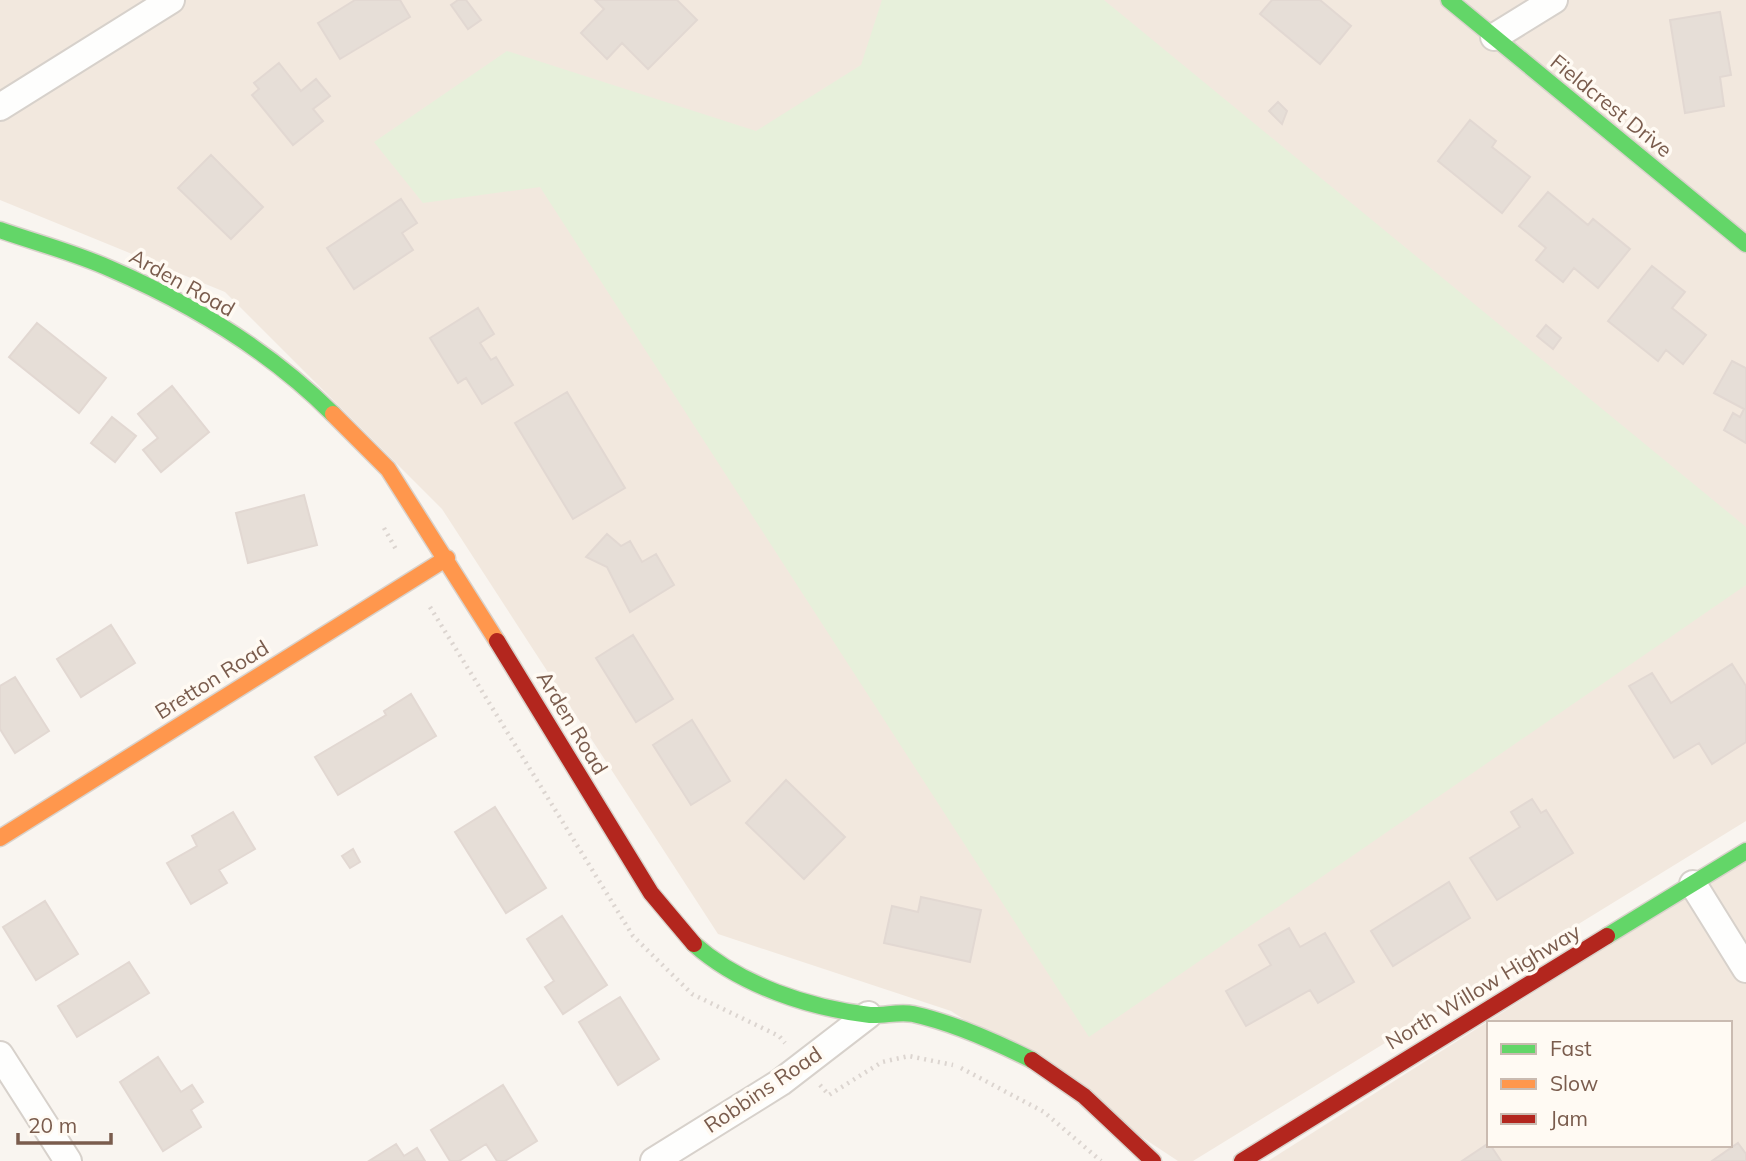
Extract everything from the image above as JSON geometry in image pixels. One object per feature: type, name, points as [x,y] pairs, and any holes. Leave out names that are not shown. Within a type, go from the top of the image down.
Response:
[{"type":"street","points":[[0,107],[171,0]]},
{"type":"street","name":"Fieldcrest Drive","points":[[1449,0],[1746,244]]},
{"type":"street","points":[[1494,37],[1555,0]]},
{"type":"street","name":"Arden Road","points":[[0,230],[110,268],[210,319],[301,382],[388,469],[447,558],[651,893],[689,940],[740,975],[791,997],[868,1015],[908,1013],[963,1029],[1005,1046],[1054,1072],[1122,1125],[1153,1161]]},
{"type":"street","name":"Bretton Road","points":[[0,838],[447,558]]},
{"type":"street","name":"North Willow Highway","points":[[1242,1161],[1746,851]]},
{"type":"street","points":[[1693,884],[1746,969]]},
{"type":"street","name":"Robbins Road","points":[[654,1161],[781,1082],[868,1015]]},
{"type":"street","points":[[0,1055],[68,1161]]},
{"type":"shaded area","points":[[0,0],[1746,0],[1746,821],[1193,1161],[1178,1161],[951,1011],[718,934],[442,509],[225,292],[0,200]]},
{"type":"shaded area","points":[[1746,858],[1746,1161],[1268,1161],[1487,1022],[1487,1147],[1732,1147],[1732,1021],[1489,1021]]},
{"type":"green space","points":[[882,0],[1104,0],[1746,527],[1746,585],[1089,1037],[540,187],[423,203],[374,142],[507,51],[756,131],[861,65]]},
{"type":"building","points":[[355,0],[400,0],[410,17],[340,59],[318,23]]},
{"type":"building","points":[[458,0],[466,0],[481,20],[468,29],[451,5]]},
{"type":"building","points":[[595,0],[677,0],[697,20],[648,69],[622,43],[607,59],[581,33],[604,9]]},
{"type":"building","points":[[1272,0],[1320,0],[1351,26],[1320,64],[1260,14]]},
{"type":"building","points":[[1720,12],[1731,75],[1720,77],[1724,106],[1685,113],[1670,20]]},
{"type":"building","points":[[279,63],[301,91],[316,79],[330,96],[313,109],[323,121],[293,145],[252,95],[259,89],[254,83]]},
{"type":"building","points":[[1278,102],[1287,111],[1282,124],[1269,111]]},
{"type":"building","points":[[1470,120],[1496,141],[1492,147],[1530,177],[1502,213],[1438,161]]},
{"type":"building","points":[[211,155],[263,207],[231,239],[178,188]]},
{"type":"building","points":[[1548,192],[1588,225],[1593,219],[1630,249],[1598,288],[1574,268],[1563,282],[1536,260],[1546,248],[1519,226]]},
{"type":"building","points":[[401,199],[417,223],[402,233],[413,250],[354,289],[327,248]]},
{"type":"building","points":[[1652,266],[1685,292],[1672,308],[1706,335],[1683,364],[1666,350],[1658,361],[1608,321]]},
{"type":"building","points":[[478,308],[494,334],[480,343],[491,360],[496,357],[513,385],[482,404],[466,378],[458,383],[430,338]]},
{"type":"building","points":[[37,323],[106,378],[79,413],[9,357]]},
{"type":"building","points":[[1546,325],[1561,338],[1553,349],[1537,336]]},
{"type":"building","points":[[1732,361],[1746,368],[1746,443],[1724,430],[1733,413],[1740,417],[1744,409],[1714,393]]},
{"type":"building","points":[[172,386],[209,432],[161,472],[143,450],[158,438],[138,414]]},
{"type":"building","points":[[567,392],[625,488],[573,519],[515,423]]},
{"type":"building","points":[[112,417],[136,436],[115,462],[91,443]]},
{"type":"building","points":[[304,495],[317,545],[248,563],[236,513]]},
{"type":"building","points":[[607,534],[621,546],[630,541],[642,562],[656,554],[674,585],[630,612],[607,567],[586,557]]},
{"type":"building","points":[[111,625],[135,663],[81,697],[57,659]]},
{"type":"building","points":[[633,635],[673,699],[636,722],[596,658]]},
{"type":"building","points":[[1732,664],[1746,686],[1746,742],[1712,764],[1699,743],[1674,758],[1629,686],[1652,673],[1671,703]]},
{"type":"building","points":[[15,677],[49,731],[15,753],[0,729],[0,686]]},
{"type":"building","points":[[411,694],[436,736],[338,795],[315,757],[386,715],[384,711]]},
{"type":"building","points":[[692,720],[730,781],[691,805],[653,745]]},
{"type":"building","points":[[786,780],[845,837],[804,879],[746,823]]},
{"type":"building","points":[[1532,799],[1541,813],[1546,810],[1573,853],[1497,900],[1470,858],[1520,827],[1511,812]]},
{"type":"building","points":[[495,807],[546,888],[506,913],[455,832]]},
{"type":"building","points":[[233,812],[255,849],[219,870],[227,883],[191,904],[167,863],[197,846],[192,836]]},
{"type":"building","points":[[353,849],[360,862],[350,868],[342,856]]},
{"type":"building","points":[[1449,882],[1470,918],[1393,966],[1371,931]]},
{"type":"building","points":[[921,897],[981,910],[970,962],[884,943],[892,906],[918,912]]},
{"type":"building","points":[[45,901],[78,954],[36,980],[3,927]]},
{"type":"building","points":[[562,916],[607,985],[563,1014],[545,987],[554,981],[527,939]]},
{"type":"building","points":[[1289,928],[1300,947],[1325,933],[1354,982],[1318,1003],[1310,990],[1246,1026],[1226,991],[1271,965],[1259,945]]},
{"type":"building","points":[[129,962],[149,993],[77,1037],[58,1006]]},
{"type":"building","points":[[620,997],[659,1059],[618,1085],[579,1022]]},
{"type":"building","points":[[158,1057],[181,1092],[192,1085],[203,1102],[191,1110],[201,1127],[163,1151],[120,1082]]},
{"type":"building","points":[[503,1085],[537,1141],[505,1161],[497,1161],[486,1144],[459,1161],[450,1161],[431,1130]]},
{"type":"building","points":[[1738,1143],[1746,1154],[1746,1161],[1712,1161]]},
{"type":"building","points":[[396,1144],[404,1156],[417,1148],[425,1161],[369,1161]]},
{"type":"building","points":[[1487,1144],[1501,1161],[1462,1161]]},
{"type":"traffic: fast","points":[[1449,0],[1746,244]]},
{"type":"traffic: fast","points":[[0,230],[98,263],[200,314],[284,370],[333,414]]},
{"type":"traffic: fast","points":[[1607,936],[1746,851]]},
{"type":"traffic: fast","points":[[694,944],[732,971],[776,992],[847,1012],[870,1015],[908,1013],[944,1022],[1032,1060]]},
{"type":"traffic: slow","points":[[333,414],[388,469],[497,641]]},
{"type":"traffic: slow","points":[[0,838],[447,558]]},
{"type":"traffic: jam","points":[[497,641],[651,893],[694,944]]},
{"type":"traffic: jam","points":[[1242,1161],[1607,936]]},
{"type":"traffic: jam","points":[[1032,1060],[1084,1096],[1153,1161]]}]
